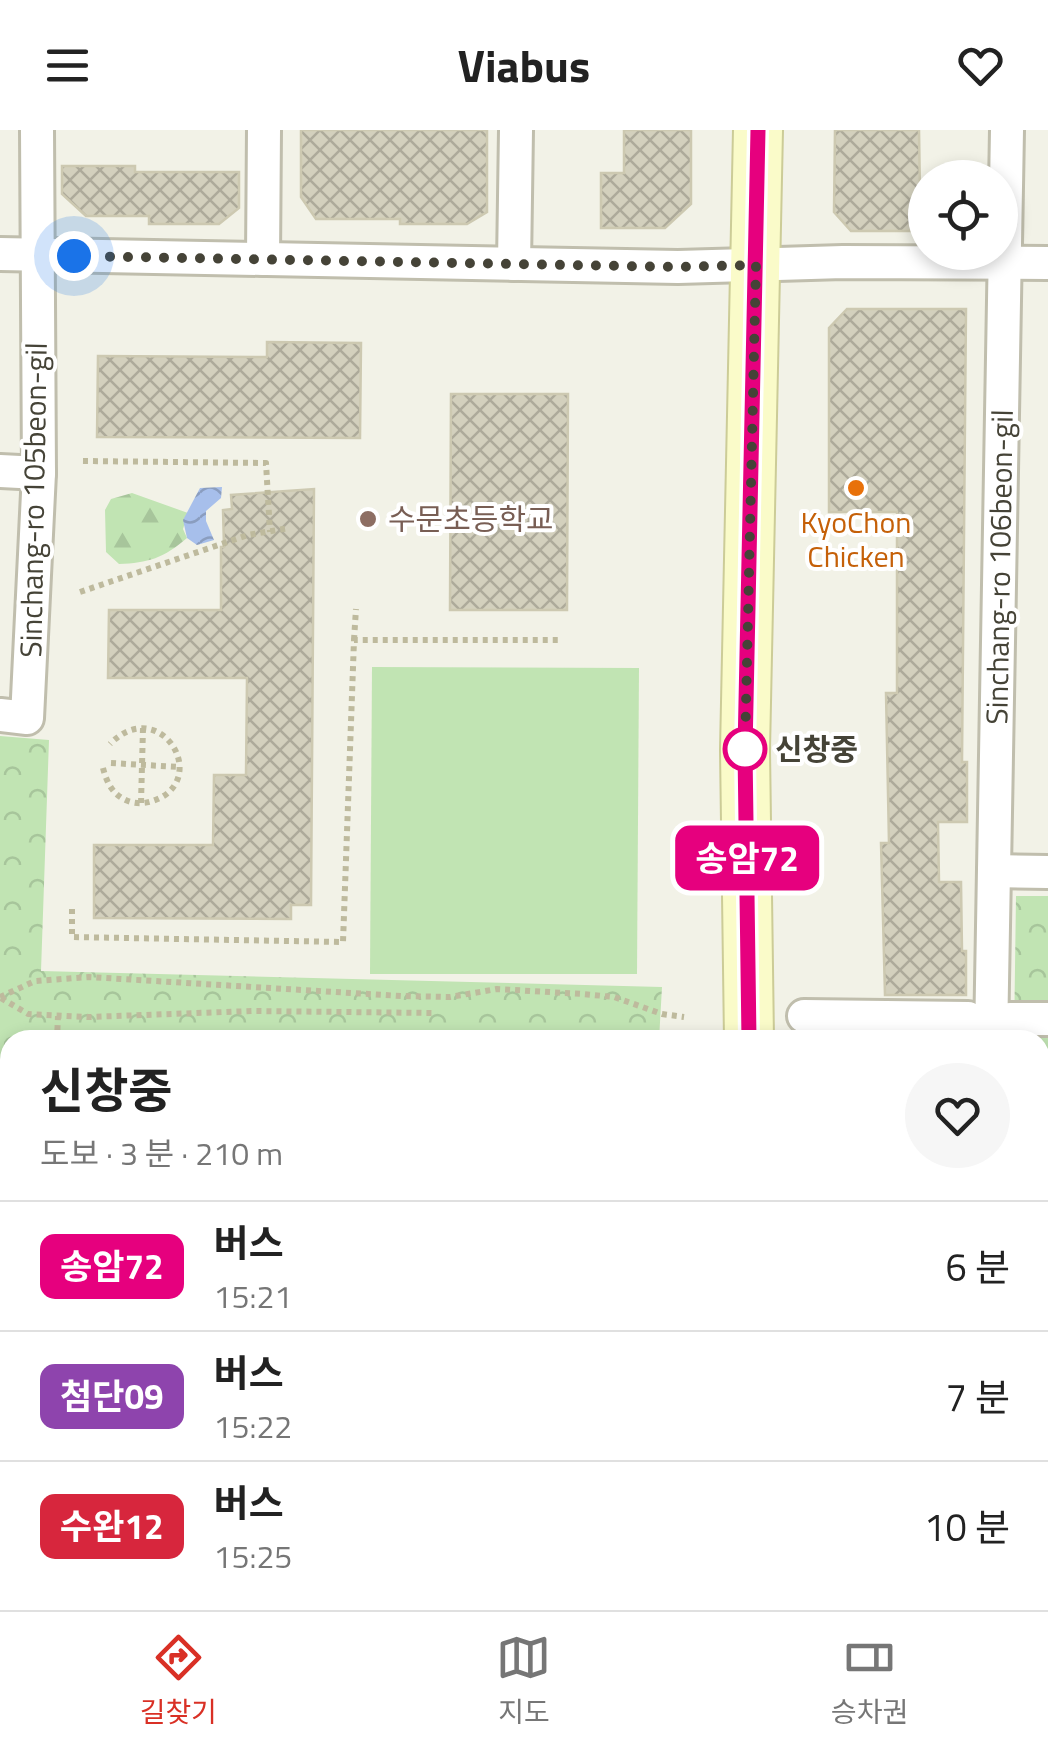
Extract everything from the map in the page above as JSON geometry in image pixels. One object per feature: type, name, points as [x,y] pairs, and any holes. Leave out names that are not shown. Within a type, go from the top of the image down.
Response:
[{"type":"main road","points":[[749,1030],[745,750],[758,130]]},
{"type":"street","name":"Sinchang-ro 105beon-gil","points":[[0,715],[27,718],[39,473],[37,130]]},
{"type":"street","points":[[263,259],[264,130]]},
{"type":"street","points":[[514,264],[516,130]]},
{"type":"street","name":"Sinchang-ro 106beon-gil","points":[[1007,130],[1007,160]]},
{"type":"street","points":[[0,254],[514,264],[908,262]]},
{"type":"street","points":[[1018,263],[1048,263]]},
{"type":"street","name":"Sinchang-ro 106beon-gil","points":[[989,1026],[1006,270]]},
{"type":"street","points":[[0,472],[39,473]]},
{"type":"street","points":[[994,871],[1048,872]]},
{"type":"street","points":[[804,1016],[989,1026],[1048,1020]]},
{"type":"path","points":[[83,461],[266,463],[270,532]]},
{"type":"path","points":[[80,592],[248,535],[289,528]]},
{"type":"path","points":[[72,909],[72,937],[342,942],[356,609]]},
{"type":"path","points":[[354,640],[559,640]]},
{"type":"path","points":[[110,744],[131,729],[143,728],[166,737],[174,746],[179,767],[175,783],[157,800],[140,803],[122,798],[112,790],[107,766],[179,767]]},
{"type":"path","points":[[140,803],[143,728]]},
{"type":"path","points":[[0,997],[35,981],[90,978],[401,996],[450,996],[497,989],[614,997],[662,1014],[684,1016]]},
{"type":"path","points":[[0,997],[28,1014],[58,1016],[252,1011],[436,1013]]},
{"type":"path","points":[[57,1030],[58,1016]]},
{"type":"green space","points":[[132,493],[188,513],[183,529],[187,538],[155,558],[119,564],[106,552],[105,510],[111,499]]},
{"type":"green space","points":[[372,667],[639,668],[637,974],[370,974]]},
{"type":"green space","points":[[0,736],[49,740],[41,971],[662,987],[660,1030],[0,1030]]},
{"type":"green space","points":[[1016,896],[1048,896],[1048,1030],[1014,1030]]},
{"type":"water","points":[[222,487],[221,498],[206,511],[214,540],[197,545],[187,538],[183,520],[200,488]]},
{"type":"building","points":[[301,130],[487,130],[487,212],[467,224],[316,219],[301,197]]},
{"type":"building","points":[[624,130],[691,130],[691,204],[665,228],[601,228],[601,173],[624,173]]},
{"type":"building","points":[[835,130],[919,130],[919,160],[908,160],[908,231],[851,231],[834,212]]},
{"type":"building","points":[[62,166],[135,166],[135,172],[239,172],[239,208],[219,224],[149,224],[149,216],[86,216],[62,194]]},
{"type":"building","points":[[847,309],[966,309],[962,762],[967,762],[967,822],[938,822],[939,882],[961,882],[966,995],[885,995],[881,843],[889,843],[886,693],[897,693],[897,512],[829,512],[829,328]]},
{"type":"building","points":[[267,342],[361,343],[360,438],[97,437],[98,356],[267,357]]},
{"type":"building","points":[[451,394],[568,394],[567,610],[450,610]]},
{"type":"building","points":[[314,489],[311,905],[291,905],[291,919],[94,918],[94,845],[213,845],[214,775],[246,775],[247,678],[108,678],[109,610],[221,610],[223,510],[232,509],[231,495]]},
{"type":"bus line","name":"송암72","points":[[749,1030],[745,750],[758,130]]},
{"type":"place","name":"KyoChon Chicken","points":[[856,488]]},
{"type":"place","name":"수문초등학교","points":[[368,519]]},
{"type":"place","name":"신창중","points":[[745,749]]},
{"type":"route","points":[[74,256],[678,267],[756,265],[745,749]]}]
